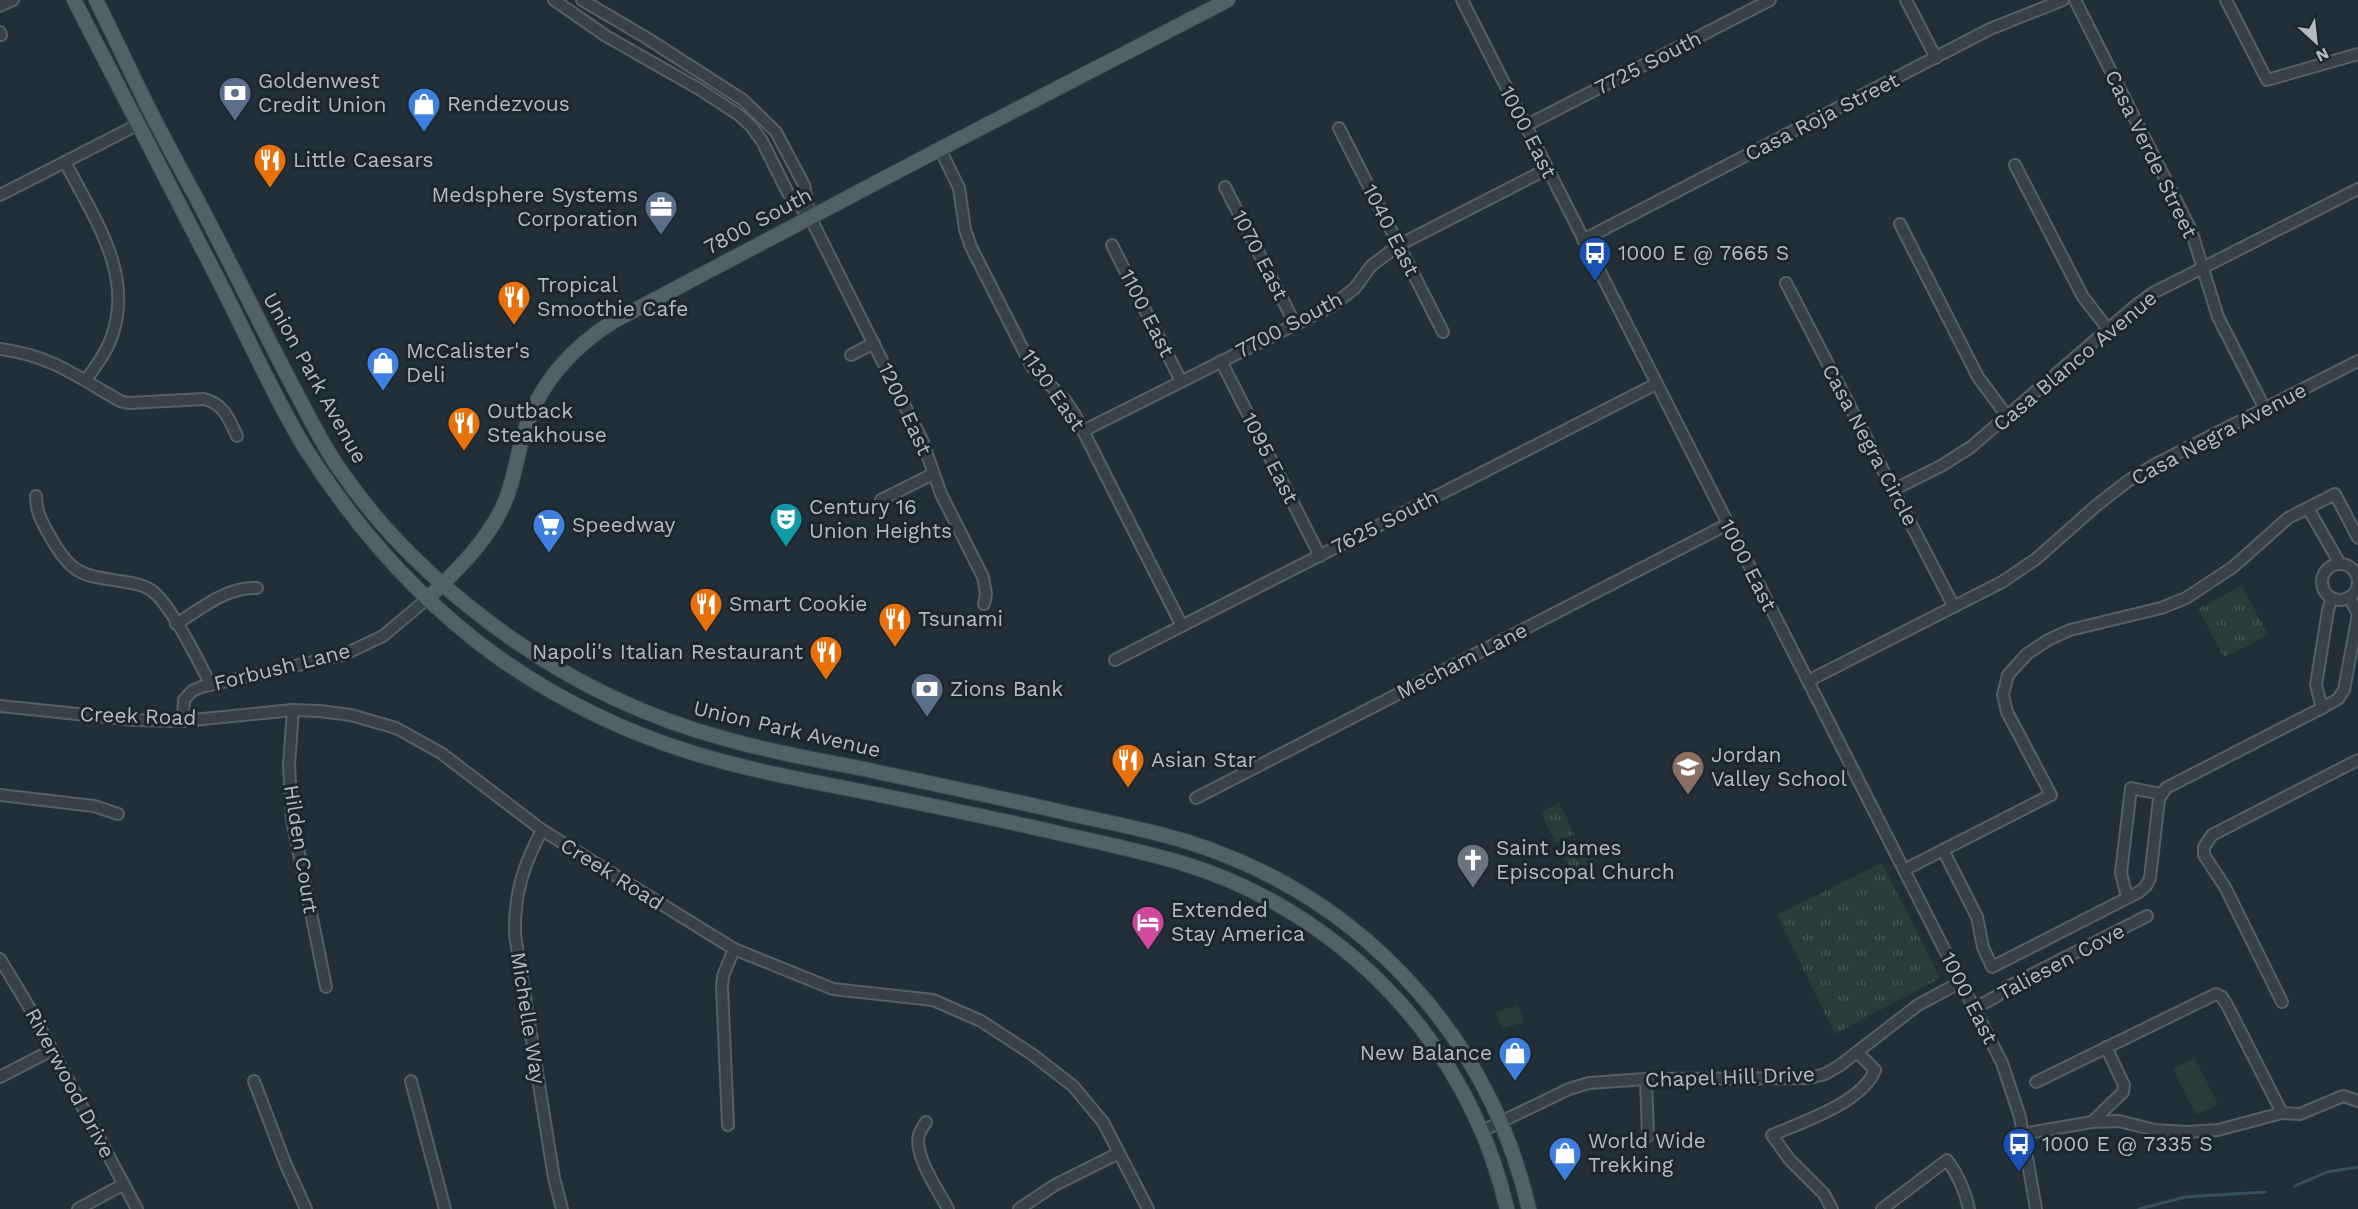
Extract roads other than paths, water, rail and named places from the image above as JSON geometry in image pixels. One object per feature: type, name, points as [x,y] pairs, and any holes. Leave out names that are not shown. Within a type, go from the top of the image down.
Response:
[{"type":"main road","name":"Union Park Avenue","points":[[74,0],[296,430],[333,490],[365,533],[426,599],[494,654],[549,689],[590,712],[669,745],[739,766],[964,812],[1140,852],[1203,870],[1256,893],[1322,932],[1354,957],[1391,992],[1419,1025],[1443,1059],[1482,1131],[1507,1209]]},
{"type":"main road","name":"Union Park Avenue","points":[[96,0],[151,113],[214,230],[275,352],[339,469],[382,524],[416,560],[443,584],[500,630],[556,668],[616,700],[676,724],[749,745],[976,792],[1155,833],[1213,850],[1264,872],[1297,890],[1333,912],[1398,967],[1453,1035],[1477,1073],[1501,1121],[1516,1161],[1529,1209]]},
{"type":"main road","name":"7800 South","points":[[426,599],[478,546],[497,518],[511,488],[524,431],[534,405],[556,372],[577,348],[614,321],[940,148],[1228,0]]},
{"type":"main road","points":[[296,430],[314,446],[328,465],[334,470],[339,469]]},
{"type":"street","points":[[0,6],[13,0]]},
{"type":"street","points":[[554,0],[606,36],[739,115],[762,141],[788,193],[810,218]]},
{"type":"street","points":[[582,0],[645,37],[743,100],[776,132],[804,185],[810,218]]},
{"type":"street","name":"1000 East","points":[[1462,0],[2002,1063],[2014,1095],[2036,1209]]},
{"type":"street","name":"7725 South","points":[[1526,126],[1770,0]]},
{"type":"street","points":[[1906,0],[1936,58]]},
{"type":"street","name":"Casa Roja Street","points":[[1583,240],[1990,30],[2063,0]]},
{"type":"street","name":"Casa Verde Street","points":[[2074,0],[2191,230],[2218,317],[2265,409]]},
{"type":"street","points":[[2226,0],[2267,80],[2358,54]]},
{"type":"street","points":[[0,195],[137,125]]},
{"type":"street","name":"1040 East","points":[[1338,128],[1443,332]]},
{"type":"street","name":"1130 East","points":[[940,148],[959,188],[967,238],[981,267],[1032,367],[1065,400],[1083,431],[1182,626]]},
{"type":"street","points":[[65,162],[106,242],[115,264],[119,285],[118,308],[113,334],[86,380]]},
{"type":"street","points":[[2015,165],[2083,297],[2108,329]]},
{"type":"street","name":"7700 South","points":[[1083,431],[1343,298],[1355,288],[1376,262],[1399,245],[1547,169]]},
{"type":"street","name":"1070 East","points":[[1225,187],[1295,324]]},
{"type":"street","name":"Casa Blanco Avenue","points":[[1893,490],[1957,457],[2153,293],[2358,189]]},
{"type":"street","name":"1200 East","points":[[810,218],[922,440],[933,474],[983,577],[987,594],[984,604]]},
{"type":"street","points":[[1900,224],[1978,377],[2007,416]]},
{"type":"street","name":"1100 East","points":[[1112,245],[1181,381]]},
{"type":"street","name":"Casa Negra Circle","points":[[1786,283],[1954,607]]},
{"type":"street","points":[[851,355],[874,343]]},
{"type":"street","points":[[0,349],[35,355],[55,363],[128,404],[204,399],[219,406],[237,436]]},
{"type":"street","name":"1095 East","points":[[1221,361],[1320,556]]},
{"type":"street","name":"Casa Negra Avenue","points":[[1808,681],[2002,582],[2036,559],[2128,481],[2154,465],[2358,361]]},
{"type":"street","name":"7625 South","points":[[1115,660],[1656,384]]},
{"type":"street","points":[[881,500],[933,474]]},
{"type":"street","points":[[1904,870],[2051,795],[2007,712],[2003,695],[2007,675],[2027,654],[2048,640],[2070,630],[2161,608],[2186,598],[2233,567],[2288,518],[2335,494],[2358,538]]},
{"type":"street","points":[[36,496],[39,517],[66,562],[76,571],[87,575],[144,586],[159,598],[210,683]]},
{"type":"street","points":[[1943,850],[1977,917],[1983,946],[1992,968],[2146,886],[2151,878],[2161,794],[2166,788],[2322,708],[2338,699],[2344,690],[2358,614],[2353,596],[2358,578],[2353,569],[2340,564],[2308,508]]},
{"type":"street","name":"Mecham Lane","points":[[1196,798],[1728,524]]},
{"type":"street","points":[[2340,564],[2327,569],[2322,581],[2327,594],[2339,600],[2353,596]]},
{"type":"street","points":[[176,624],[232,590],[244,587],[257,588]]},
{"type":"street","points":[[2322,708],[2316,685],[2332,598]]},
{"type":"street","name":"Forbush Lane","points":[[183,721],[184,700],[192,691],[210,683],[343,655],[383,636],[426,599]]},
{"type":"street","name":"Creek Road","points":[[0,706],[135,720],[183,721],[293,710],[351,715],[396,729],[441,753],[542,830],[734,949],[833,989],[933,1000],[981,1021],[1033,1054],[1068,1081],[1103,1122],[1148,1209]]},
{"type":"street","name":"Hilden Court","points":[[293,710],[289,765],[292,819],[326,987]]},
{"type":"street","points":[[2282,1002],[2225,887],[2204,855],[2204,847],[2212,835],[2358,760]]},
{"type":"street","points":[[2127,897],[2121,873],[2131,788],[2161,794]]},
{"type":"street","points":[[0,795],[94,806],[118,814]]},
{"type":"street","name":"Michelle Way","points":[[542,830],[518,884],[514,908],[515,935],[554,1178],[562,1209]]},
{"type":"street","name":"Taliesen Cove","points":[[1975,1008],[1997,996],[2006,988],[2147,916]]},
{"type":"street","points":[[728,1125],[722,986],[723,976],[734,949]]},
{"type":"street","name":"Riverwood Drive","points":[[0,959],[52,1050],[137,1209]]},
{"type":"street","name":"Chapel Hill Drive","points":[[1482,1131],[1569,1089],[1589,1083],[1646,1079],[1809,1078],[1825,1074],[1839,1066],[1918,1005],[1961,982]]},
{"type":"street","points":[[2036,1082],[2216,994],[2222,997],[2227,1005],[2282,1113]]},
{"type":"street","points":[[2092,1122],[2123,1092],[2124,1085],[2106,1047]]},
{"type":"street","points":[[0,1077],[52,1050]]},
{"type":"street","points":[[1832,1209],[1824,1194],[1789,1159],[1772,1135],[1856,1096],[1870,1081],[1875,1070],[1857,1052]]},
{"type":"street","points":[[1646,1079],[1648,1136]]},
{"type":"street","points":[[254,1081],[286,1165],[306,1209]]},
{"type":"street","points":[[411,1081],[445,1209]]},
{"type":"street","points":[[2023,1134],[2092,1122],[2119,1121],[2155,1130],[2187,1132],[2236,1126],[2282,1113],[2300,1114],[2343,1096],[2358,1101]]},
{"type":"street","points":[[926,1122],[919,1135],[918,1146],[948,1209]]},
{"type":"street","points":[[1019,1209],[1055,1185],[1119,1153]]},
{"type":"street","points":[[1882,1209],[1947,1160],[1956,1172],[1965,1192],[1969,1209]]},
{"type":"street","points":[[78,1209],[124,1184]]},
{"type":"waterway","points":[[2295,1186],[2327,1172],[2358,1167]]},
{"type":"waterway","points":[[2139,1209],[2185,1197],[2265,1192]]},
{"type":"place","name":"Goldenwest Credit Union","points":[[235,122]]},
{"type":"place","name":"Rendezvous","points":[[424,133]]},
{"type":"place","name":"Little Caesars","points":[[270,189]]},
{"type":"place","name":"Medsphere Systems Corporation","points":[[661,236]]},
{"type":"place","name":"1000 E @ 7665 S","points":[[1595,282]]},
{"type":"place","name":"Tropical Smoothie Cafe","points":[[514,326]]},
{"type":"place","name":"McCalister's Deli","points":[[383,392]]},
{"type":"place","name":"Outback Steakhouse","points":[[464,452]]},
{"type":"place","name":"Century 16 Union Heights","points":[[786,548]]},
{"type":"place","name":"Speedway","points":[[549,554]]},
{"type":"place","name":"Smart Cookie","points":[[706,633]]},
{"type":"place","name":"Tsunami","points":[[895,648]]},
{"type":"place","name":"Napoli's Italian Restaurant","points":[[826,681]]},
{"type":"place","name":"Zions Bank","points":[[927,718]]},
{"type":"place","name":"Asian Star","points":[[1128,789]]},
{"type":"place","name":"Jordan Valley School","points":[[1688,796]]},
{"type":"place","name":"Saint James Episcopal Church","points":[[1473,889]]},
{"type":"place","name":"Extended Stay America","points":[[1148,951]]},
{"type":"place","name":"New Balance","points":[[1515,1082]]},
{"type":"place","name":"1000 E @ 7335 S","points":[[2019,1173]]},
{"type":"place","name":"World Wide Trekking","points":[[1565,1182]]}]
